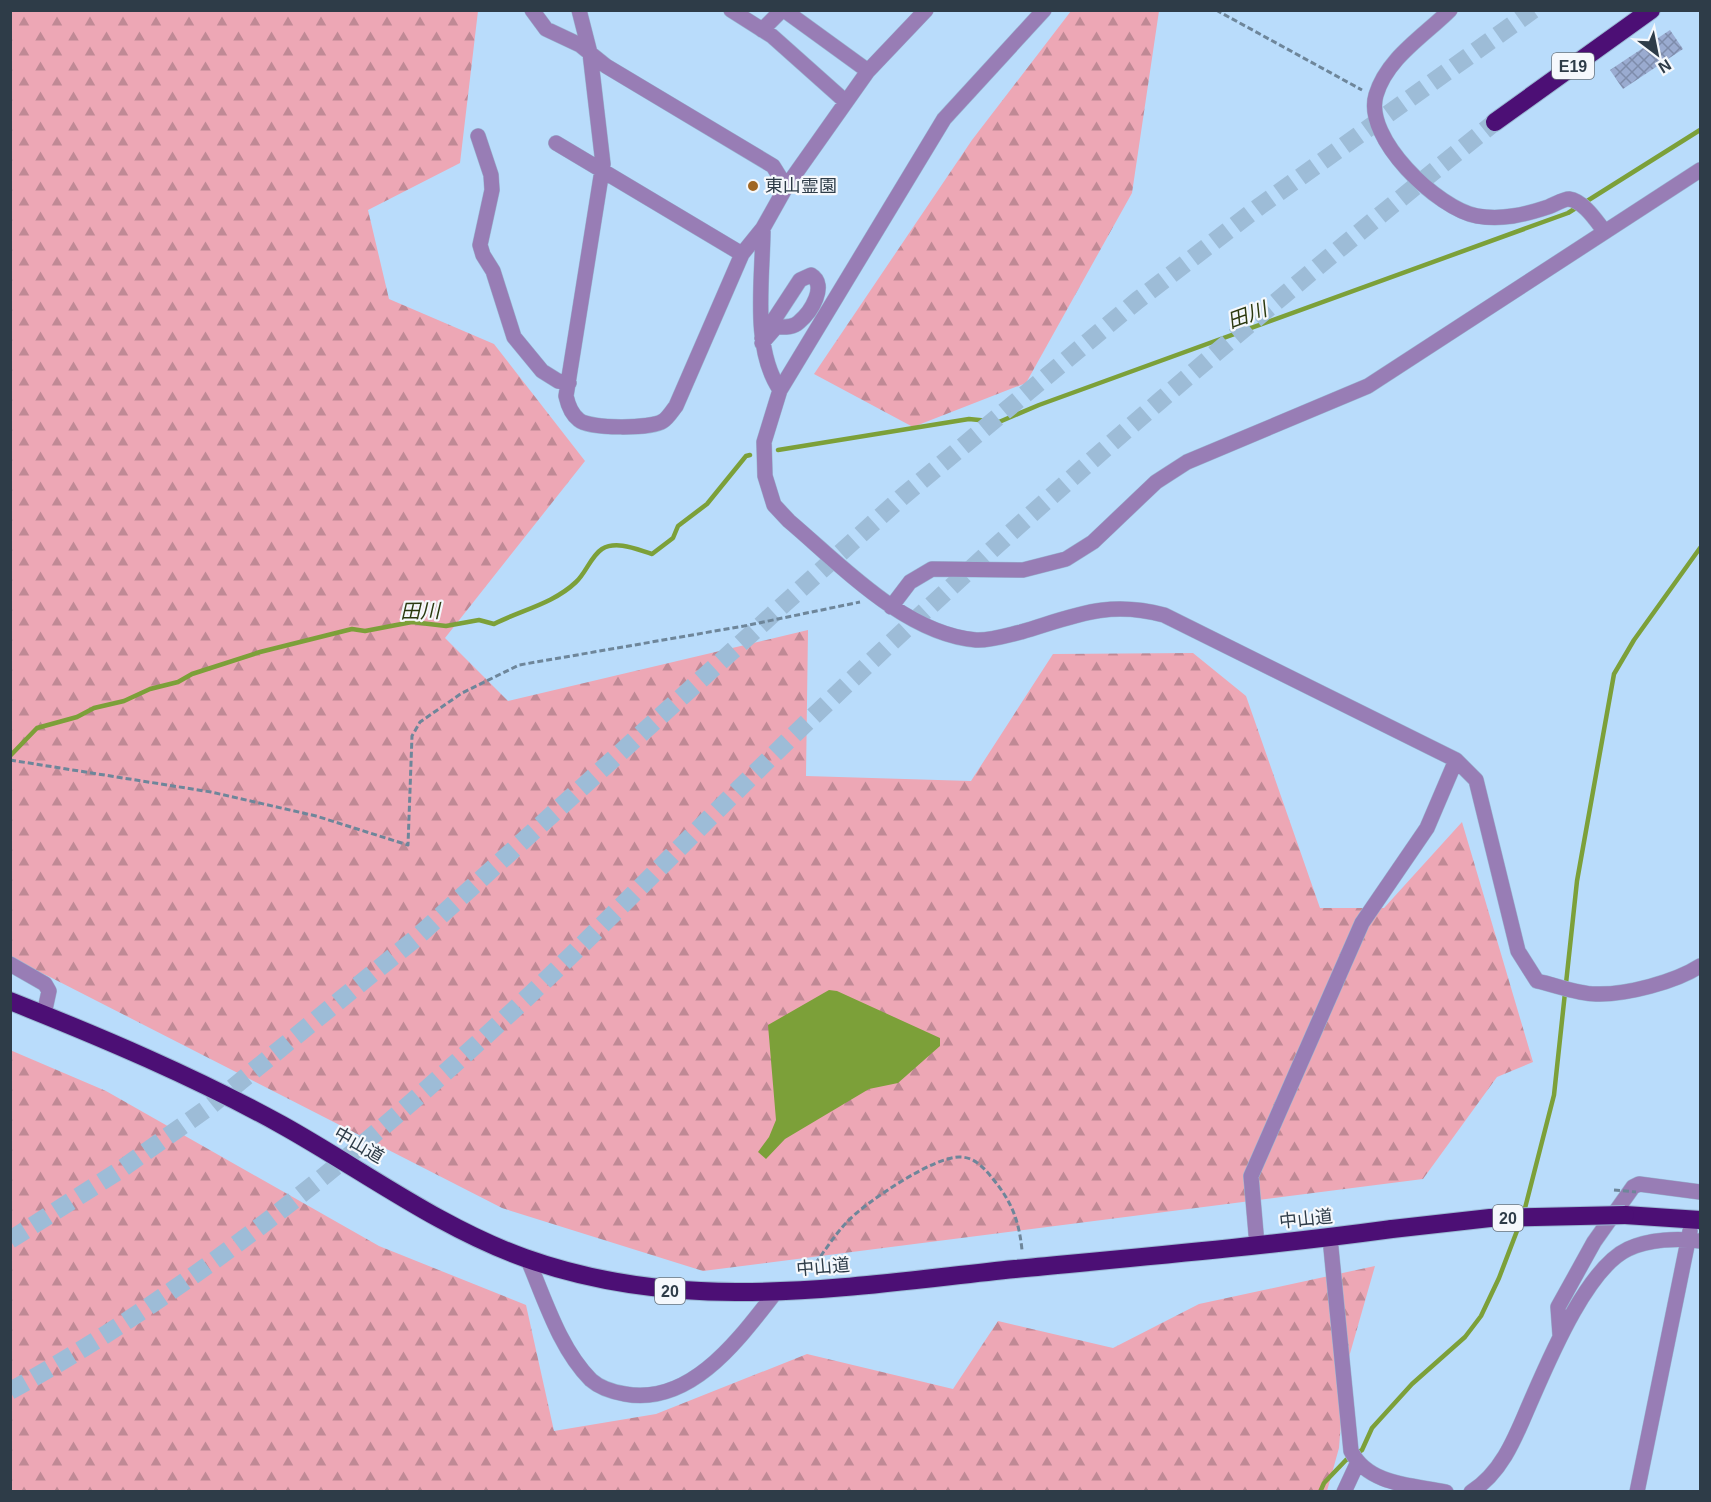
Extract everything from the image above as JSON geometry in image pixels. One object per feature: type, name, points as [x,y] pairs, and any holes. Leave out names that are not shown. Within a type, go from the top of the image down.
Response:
[{"type":"highway","name":"E19","points":[[1495,122],[1651,10]]},
{"type":"highway","name":"中山道","points":[[10,1001],[192,1078],[290,1130],[472,1236],[528,1260],[591,1277],[667,1290],[711,1294],[775,1293],[1330,1238],[1490,1218],[1625,1215],[1696,1220]]},
{"type":"street","points":[[532,10],[546,29],[580,45],[606,66],[772,166],[786,187]]},
{"type":"street","points":[[579,10],[590,54],[603,170],[566,396],[569,408],[579,421],[590,425],[648,426],[663,421],[676,406],[742,254],[763,228],[786,187],[868,71],[926,10]]},
{"type":"street","points":[[731,10],[762,30],[846,102]]},
{"type":"street","points":[[762,30],[783,10],[868,71]]},
{"type":"street","points":[[1044,10],[944,120],[780,390],[764,442],[765,476],[774,505],[789,521],[891,607],[941,633],[977,640],[1017,633],[1084,612],[1116,607],[1164,615],[1456,760],[1476,780],[1518,951],[1537,981],[1594,994],[1648,986],[1701,966]]},
{"type":"street","points":[[1450,10],[1386,71],[1375,97],[1376,115],[1384,140],[1407,169],[1440,200],[1475,216],[1512,218],[1568,199],[1578,202],[1605,232]]},
{"type":"street","points":[[478,136],[491,175],[492,190],[480,245],[483,255],[493,271],[514,337],[542,371],[558,381],[569,383]]},
{"type":"street","points":[[556,143],[742,254]]},
{"type":"street","points":[[891,607],[910,582],[932,569],[1023,570],[1066,559],[1093,542],[1156,482],[1187,462],[1368,386],[1701,170]]},
{"type":"street","points":[[763,228],[762,340],[770,376],[780,390]]},
{"type":"street","points":[[1257,1245],[1251,1176],[1362,923],[1427,828],[1456,760]]},
{"type":"street","points":[[10,963],[45,984],[49,991],[44,1014]]},
{"type":"street","points":[[1560,1335],[1558,1307],[1594,1242],[1634,1187],[1639,1184],[1701,1192]]},
{"type":"street","points":[[1637,1491],[1694,1240],[1696,1220]]},
{"type":"street","points":[[1330,1238],[1355,1459],[1344,1491]]},
{"type":"street","points":[[1471,1491],[1487,1482],[1504,1457],[1520,1428],[1560,1335],[1583,1296],[1611,1262],[1627,1249],[1653,1241],[1694,1240]]},
{"type":"street","points":[[528,1260],[574,1360],[593,1382],[612,1391],[639,1396],[660,1395],[675,1388],[719,1359],[775,1293]]},
{"type":"street","points":[[1355,1459],[1373,1475],[1394,1482],[1446,1491]]},
{"type":"path","points":[[1216,10],[1375,97]]},
{"type":"path","points":[[10,760],[212,792],[316,816],[408,845],[412,736],[420,722],[462,693],[519,665],[744,626],[862,602]]},
{"type":"path","points":[[810,1271],[846,1222],[875,1198],[930,1165],[960,1156],[981,1165],[1001,1189],[1019,1222],[1022,1250]]},
{"type":"path","points":[[1614,1190],[1636,1192]]},
{"type":"green space","points":[[10,11],[478,11],[460,163],[368,210],[389,299],[494,344],[585,461],[445,638],[508,701],[808,630],[806,776],[971,781],[1053,654],[1193,653],[1246,696],[1320,908],[1384,908],[1462,822],[1533,1062],[1497,1077],[1423,1179],[703,1271],[502,1208],[48,976],[11,961]]},
{"type":"green space","points":[[1071,11],[1159,11],[1132,193],[1026,383],[913,427],[814,374],[972,140]]},
{"type":"green space","points":[[10,1050],[106,1091],[379,1246],[526,1305],[554,1431],[656,1414],[807,1354],[953,1389],[998,1321],[1113,1348],[1199,1304],[1375,1266],[1345,1371],[1339,1448],[1327,1491],[11,1491]]},
{"type":"shaded area","points":[[829,990],[837,991],[940,1038],[940,1046],[898,1083],[869,1089],[785,1139],[766,1159],[758,1152],[769,1137],[776,1120],[768,1025]]},
{"type":"building","points":[[1670,30],[1683,49],[1623,89],[1610,70]]},
{"type":"waterway","name":"田川","points":[[778,450],[969,419],[999,422],[1039,405],[1568,213],[1700,130]]},
{"type":"waterway","name":"田川","points":[[10,756],[37,728],[77,717],[94,708],[124,701],[150,689],[178,682],[192,674],[260,652],[352,629],[365,631],[412,622],[446,626],[479,620],[494,624],[567,590],[580,578],[595,556],[608,546],[634,548],[652,554],[673,538],[678,526],[707,504],[746,456],[750,455]]},
{"type":"waterway","points":[[1524,1212],[1554,1095],[1577,881],[1614,674],[1634,640],[1700,548]]},
{"type":"waterway","points":[[1320,1492],[1324,1483],[1346,1460],[1362,1450],[1372,1428],[1412,1384],[1465,1337],[1481,1316],[1499,1278],[1520,1223]]},
{"type":"tunnel","points":[[10,1240],[120,1170],[209,1107],[416,938],[902,497],[1138,300],[1260,206],[1533,10]]},
{"type":"tunnel","points":[[10,1391],[81,1350],[218,1258],[284,1208],[411,1103],[533,992],[784,745],[984,557],[1151,408],[1495,122]]},
{"type":"place","name":"東山霊園","points":[[753,186]]}]
